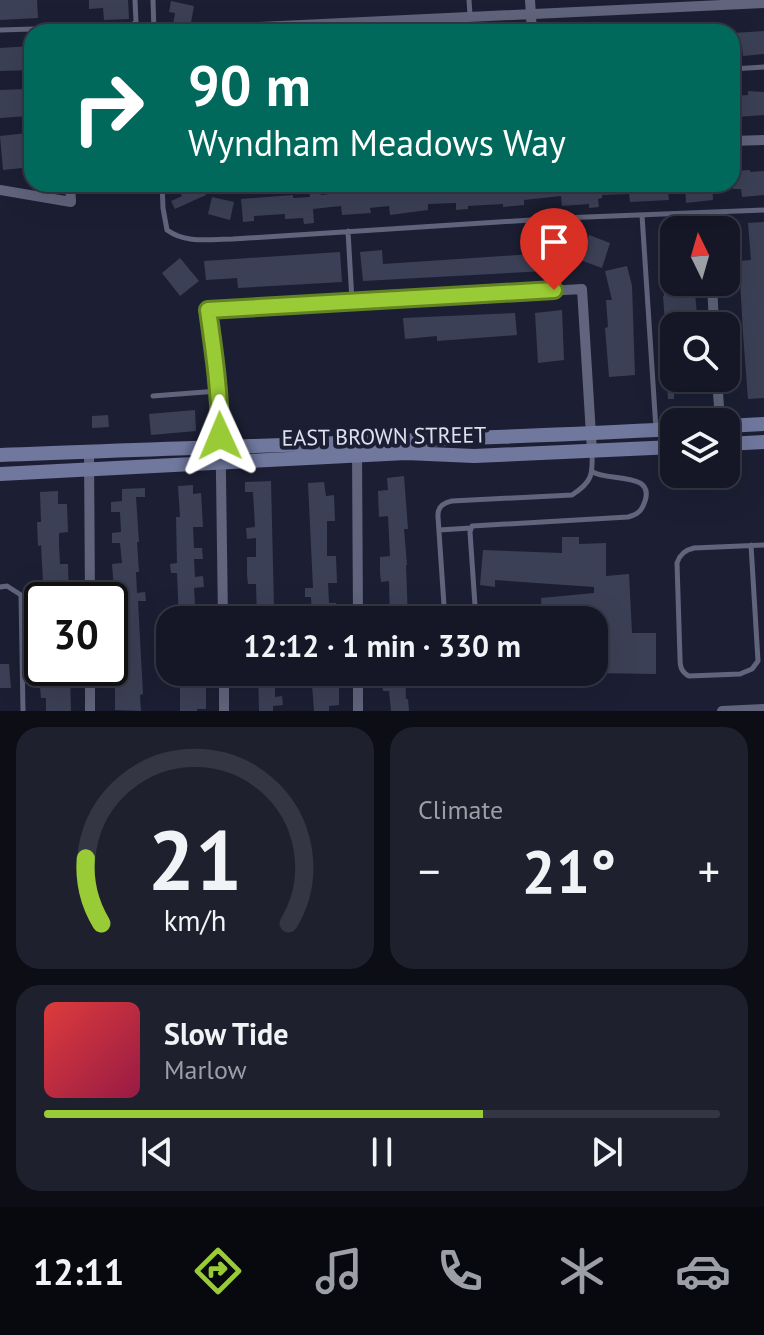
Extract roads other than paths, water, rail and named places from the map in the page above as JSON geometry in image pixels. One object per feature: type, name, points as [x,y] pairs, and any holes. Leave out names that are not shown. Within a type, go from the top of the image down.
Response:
[{"type":"main road","points":[[740,425],[764,424]]},
{"type":"main road","name":"EAST BROWN STREET","points":[[0,474],[220,463],[472,439],[660,430]]},
{"type":"main road","points":[[740,443],[764,442]]},
{"type":"main road","name":"EAST BROWN STREET","points":[[0,455],[220,447],[357,449],[474,456],[660,448]]},
{"type":"street","points":[[530,0],[532,24]]},
{"type":"street","points":[[330,24],[764,3]]},
{"type":"street","points":[[740,141],[764,140]]},
{"type":"street","points":[[0,190],[71,202],[70,192]]},
{"type":"street","points":[[223,606],[219,391],[208,310],[582,289],[592,451]]},
{"type":"street","points":[[357,449],[358,606]]},
{"type":"street","points":[[89,451],[90,582]]},
{"type":"street","points":[[90,686],[90,711]]},
{"type":"street","points":[[224,686],[224,711]]},
{"type":"street","points":[[358,686],[358,711]]},
{"type":"street","points":[[722,711],[764,709]]},
{"type":"lane","points":[[135,0],[135,24]]},
{"type":"lane","points":[[153,0],[154,24]]},
{"type":"lane","points":[[469,0],[470,18]]},
{"type":"lane","points":[[0,30],[24,30]]},
{"type":"lane","points":[[740,68],[764,67]]},
{"type":"lane","points":[[162,192],[167,230],[187,239],[764,210]]},
{"type":"lane","points":[[642,215],[656,430]]},
{"type":"lane","points":[[348,231],[352,302]]},
{"type":"lane","points":[[153,396],[219,391]]},
{"type":"lane","points":[[444,606],[438,510],[446,502],[567,496],[582,488],[593,472],[592,451]]},
{"type":"lane","points":[[439,530],[471,528],[475,525],[628,517],[642,509],[645,490],[636,480],[604,478],[593,472]]},
{"type":"lane","points":[[471,528],[475,606]]},
{"type":"lane","points":[[751,545],[758,661],[752,669],[740,674],[689,676],[684,673],[680,658],[679,558],[694,548],[751,545],[764,545]]},
{"type":"lane","points":[[0,587],[7,586],[21,595],[23,711]]}]
